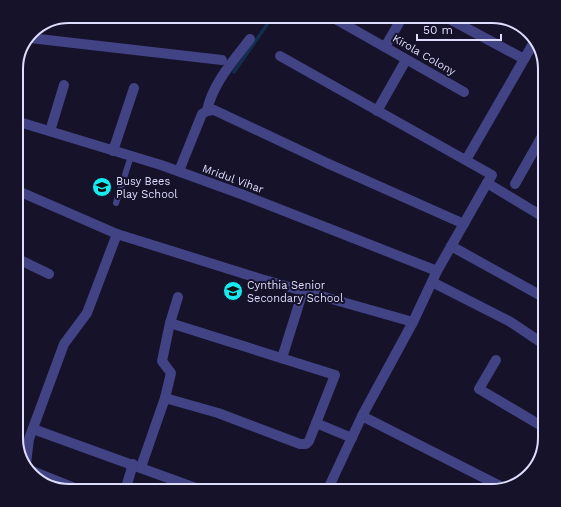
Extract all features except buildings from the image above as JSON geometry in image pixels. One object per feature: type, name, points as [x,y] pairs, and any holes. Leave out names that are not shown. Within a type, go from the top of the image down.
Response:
[{"type":"street","name":"Kirola Colony","points":[[342,23],[464,92]]},
{"type":"street","points":[[385,47],[399,23]]},
{"type":"street","points":[[457,23],[524,59]]},
{"type":"street","points":[[35,39],[222,60]]},
{"type":"street","points":[[179,171],[202,114],[207,110],[209,101],[222,77],[250,39]]},
{"type":"street","points":[[466,160],[532,46]]},
{"type":"street","points":[[280,56],[492,175],[437,271],[413,322],[362,416],[330,484]]},
{"type":"street","points":[[377,110],[406,60]]},
{"type":"street","points":[[50,131],[64,85]]},
{"type":"street","points":[[113,151],[134,88]]},
{"type":"street","points":[[207,110],[222,112],[328,164],[464,224]]},
{"type":"street","name":"Mridul Vihar","points":[[23,123],[179,171],[437,271]]},
{"type":"street","points":[[515,184],[538,143]]},
{"type":"street","points":[[487,183],[538,214]]},
{"type":"street","points":[[23,193],[117,234],[303,291],[413,322]]},
{"type":"street","points":[[27,455],[29,439],[64,344],[87,313],[117,234]]},
{"type":"street","points":[[451,246],[538,294]]},
{"type":"street","points":[[23,262],[48,274]]},
{"type":"street","points":[[432,282],[508,321],[538,340]]},
{"type":"street","points":[[282,358],[303,291]]},
{"type":"street","points":[[128,484],[166,398],[171,372],[162,361],[170,323],[178,297]]},
{"type":"street","points":[[166,398],[218,413],[300,444],[306,444],[309,441],[335,375],[170,323]]},
{"type":"street","points":[[496,360],[479,388],[538,424]]},
{"type":"street","points":[[362,416],[495,484]]},
{"type":"street","points":[[316,423],[352,438]]},
{"type":"street","points":[[33,429],[185,484]]},
{"type":"street","points":[[42,475],[63,483]]},
{"type":"lane","points":[[116,203],[131,156]]},
{"type":"waterway","points":[[234,72],[268,23]]},
{"type":"place","name":"Busy Bees Play School","points":[[102,187]]},
{"type":"place","name":"Cynthia Senior Secondary School","points":[[233,291]]}]
